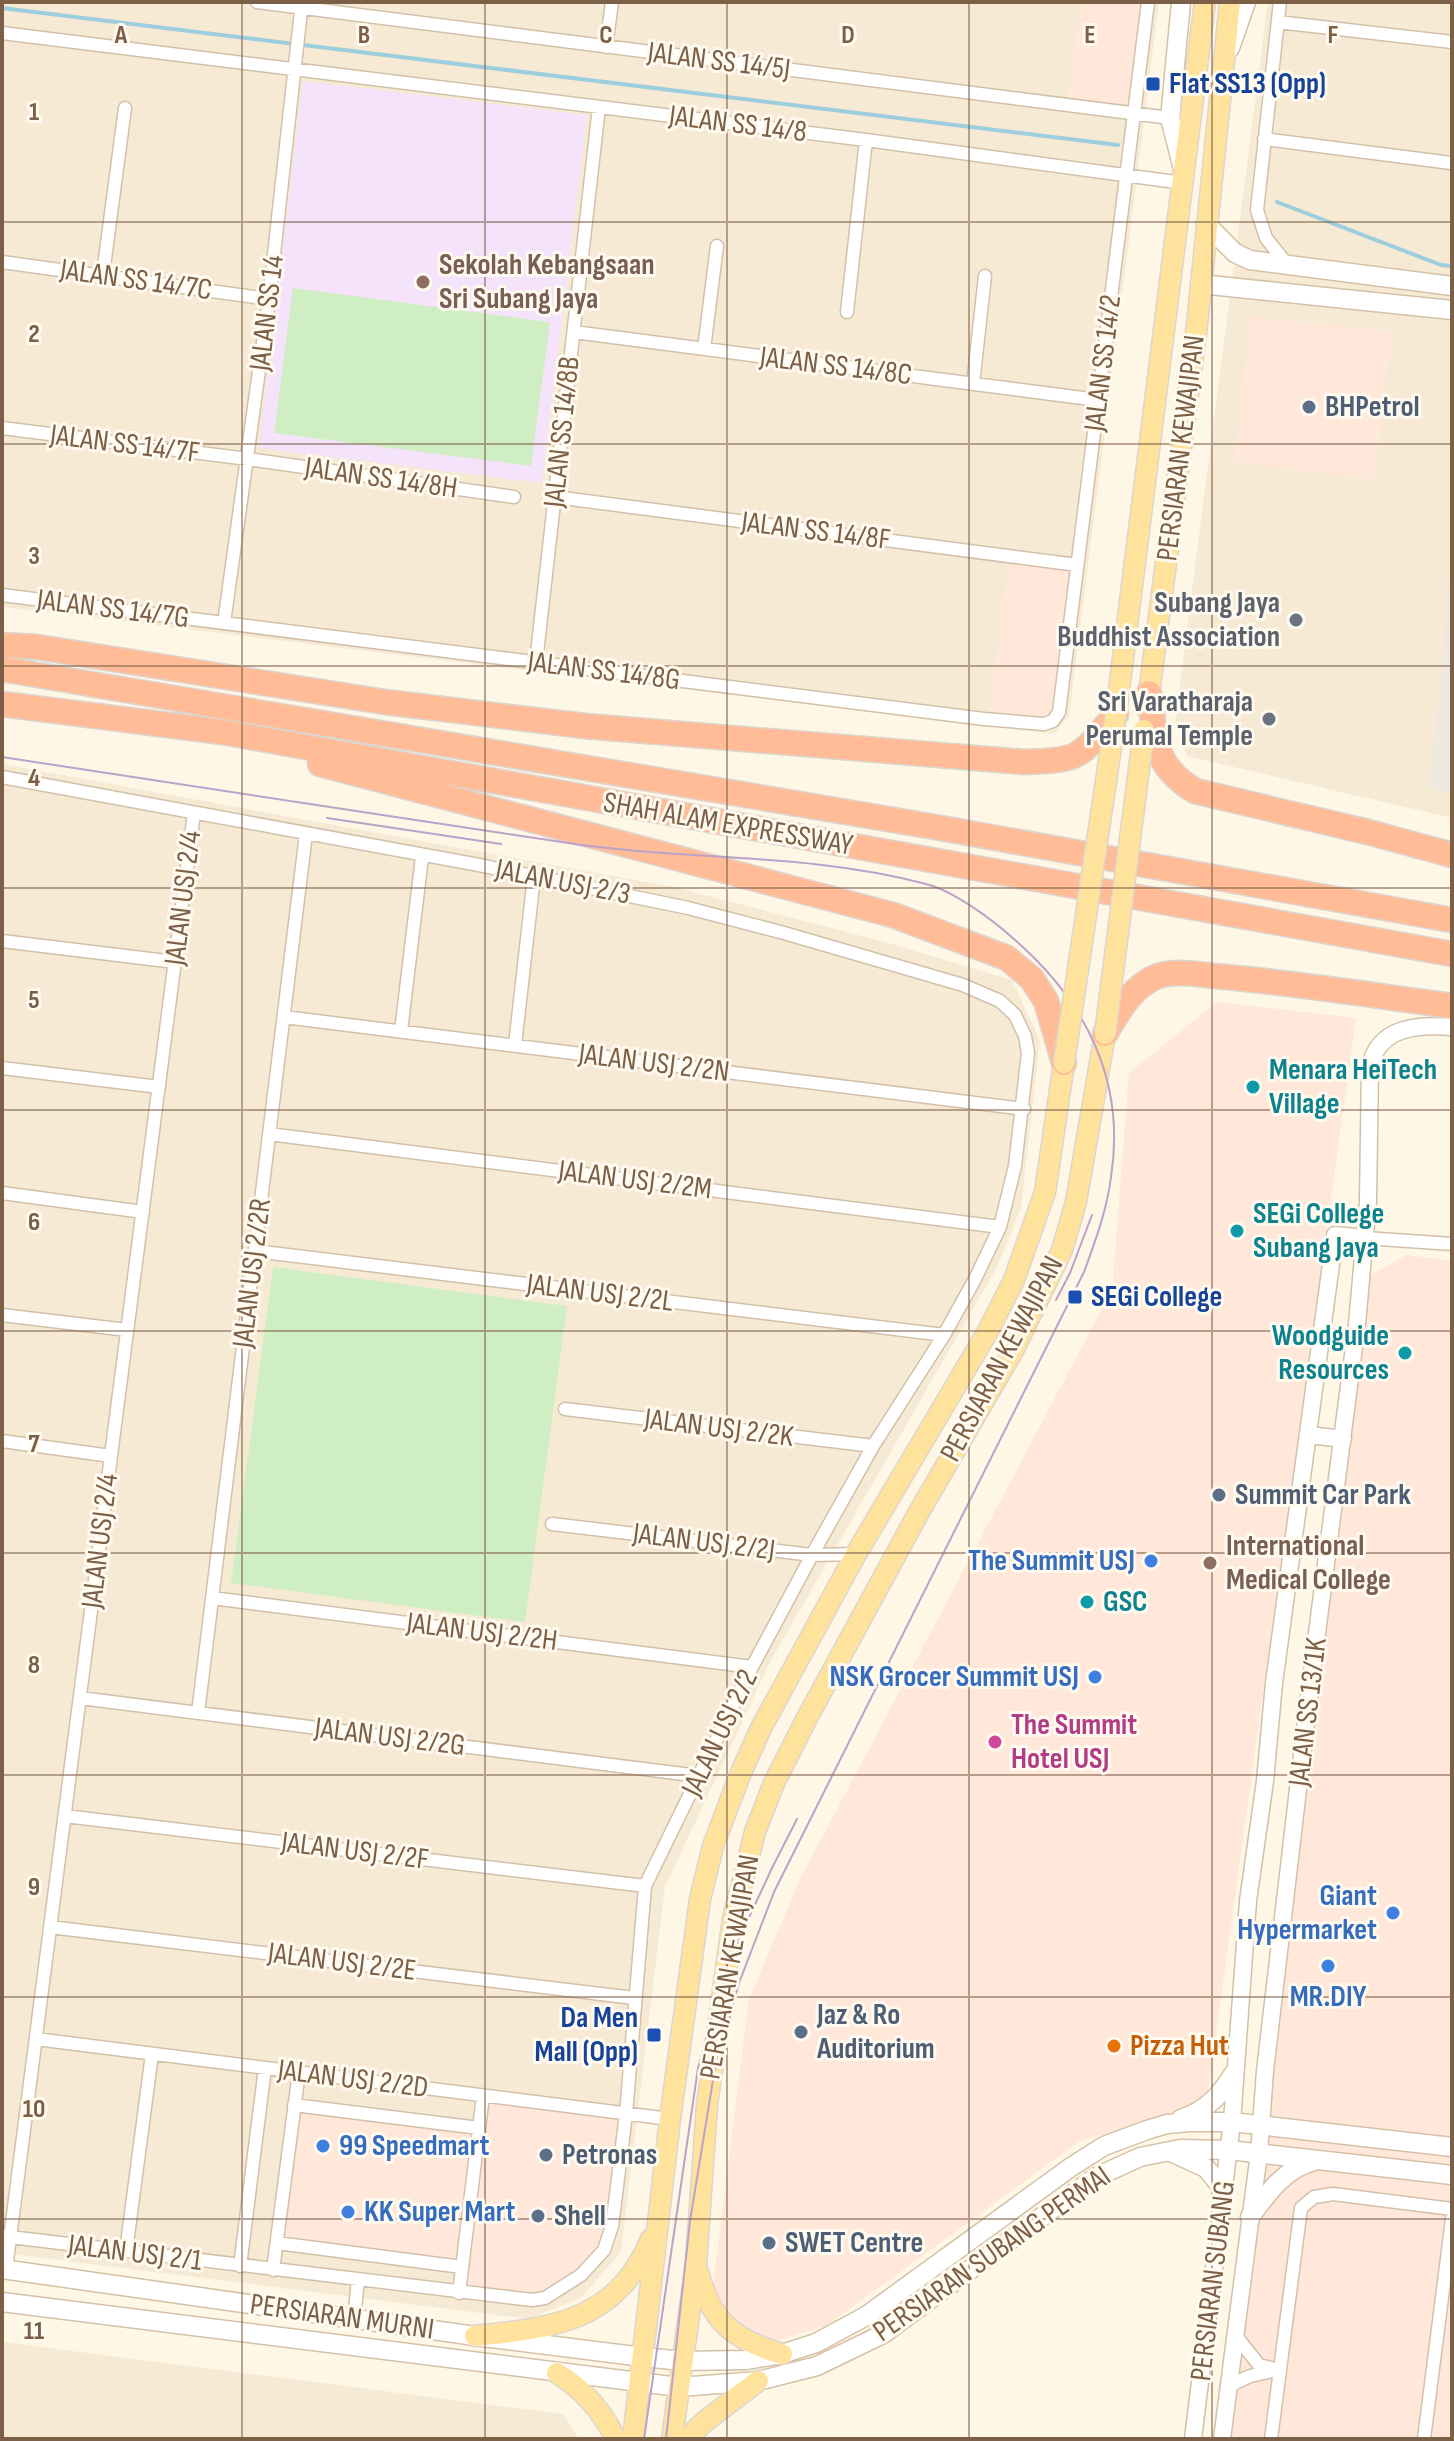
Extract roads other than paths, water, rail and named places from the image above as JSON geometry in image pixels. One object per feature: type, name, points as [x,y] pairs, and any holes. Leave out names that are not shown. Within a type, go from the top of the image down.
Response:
[{"type":"highway","points":[[2,645],[37,647],[385,702],[585,726],[1024,762],[1066,760],[1082,753],[1116,714]]},
{"type":"highway","name":"SHAH ALAM EXPRESSWAY","points":[[2,669],[935,827],[1452,920]]},
{"type":"highway","points":[[1149,693],[1161,759],[1177,780],[1195,791],[1452,855]]},
{"type":"highway","name":"SHAH ALAM EXPRESSWAY","points":[[2,704],[223,732],[1452,954]]},
{"type":"highway","points":[[223,732],[304,760],[893,915],[1007,958],[1032,979],[1046,1001],[1064,1063]]},
{"type":"highway","points":[[1105,1034],[1137,989],[1159,976],[1181,974],[1267,981],[1452,1006]]},
{"type":"main road","name":"PERSIARAN KEWAJIPAN","points":[[633,2439],[670,2119],[700,1899],[713,1846],[761,1728],[856,1554],[987,1333],[1014,1280],[1045,1192],[1116,714],[1183,178],[1170,118],[1181,2]]},
{"type":"main road","points":[[1183,178],[1205,2]]},
{"type":"main road","points":[[1222,69],[1230,2]]},
{"type":"main road","name":"PERSIARAN KEWAJIPAN","points":[[672,2439],[696,2264],[711,2074],[733,1919],[755,1832],[774,1783],[807,1718],[919,1512],[1014,1349],[1062,1250],[1076,1202],[1105,1034],[1149,693],[1200,284],[1222,69],[1246,2]]},
{"type":"main road","points":[[1206,224],[1235,253],[1250,260],[1452,286]]},
{"type":"main road","points":[[1200,284],[1452,310]]},
{"type":"main road","points":[[1167,2124],[1196,2114],[1218,2098],[1234,2073]]},
{"type":"main road","name":"PERSIARAN SUBANG PERMAI","points":[[682,2361],[746,2360],[782,2354],[816,2343],[866,2316],[1104,2146],[1167,2124],[1232,2122],[1452,2147]]},
{"type":"main road","name":"PERSIARAN SUBANG PERMAI","points":[[679,2387],[758,2381],[817,2366],[883,2334],[1096,2177],[1119,2164],[1165,2151],[1229,2150],[1452,2175]]},
{"type":"main road","points":[[1165,2151],[1181,2154],[1206,2168],[1224,2190]]},
{"type":"main road","points":[[1250,2217],[1270,2191],[1295,2168],[1325,2160]]},
{"type":"main road","points":[[475,2336],[565,2323],[606,2302],[633,2274],[658,2220]]},
{"type":"main road","points":[[696,2264],[702,2288],[711,2306],[731,2333],[752,2345],[782,2354]]},
{"type":"main road","points":[[4,2269],[7,2287],[64,2310]]},
{"type":"main road","name":"PERSIARAN MURNI","points":[[4,2269],[475,2336],[682,2361]]},
{"type":"main road","name":"PERSIARAN MURNI","points":[[2,2302],[679,2387]]},
{"type":"main road","points":[[557,2373],[591,2399],[616,2439]]},
{"type":"main road","points":[[687,2439],[704,2422],[758,2381]]},
{"type":"street","name":"JALAN SS 14/5J","points":[[257,2],[301,5],[1170,118]]},
{"type":"street","points":[[606,47],[612,2]]},
{"type":"street","name":"JALAN SS 14/2","points":[[984,719],[1044,724],[1053,721],[1059,712],[1148,2]]},
{"type":"street","points":[[1280,2],[1258,191],[1260,226],[1289,267]]},
{"type":"street","name":"JALAN SS 14","points":[[224,623],[269,299],[301,5]]},
{"type":"street","points":[[1278,22],[1452,42]]},
{"type":"street","name":"JALAN SS 14/8","points":[[2,33],[1126,174],[1183,178]]},
{"type":"street","name":"JALAN SS 14/8B","points":[[536,662],[599,107]]},
{"type":"street","points":[[103,274],[125,108]]},
{"type":"street","points":[[1264,139],[1451,163]]},
{"type":"street","points":[[847,312],[866,140]]},
{"type":"street","points":[[704,349],[717,246]]},
{"type":"street","name":"JALAN SS 14/7C","points":[[2,262],[269,299]]},
{"type":"street","points":[[973,384],[985,276]]},
{"type":"street","name":"JALAN SS 14/8C","points":[[574,332],[1098,400]]},
{"type":"street","name":"JALAN SS 14/7F","points":[[2,428],[248,459]]},
{"type":"street","name":"JALAN SS 14/8H","points":[[248,459],[514,497]]},
{"type":"street","name":"JALAN SS 14/8F","points":[[555,497],[1077,565]]},
{"type":"street","name":"JALAN SS 14/7G","points":[[2,595],[224,623]]},
{"type":"street","name":"JALAN SS 14/8G","points":[[224,623],[984,719]]},
{"type":"street","name":"JALAN USJ 2/3","points":[[2,777],[688,908],[963,985],[1000,1001],[1015,1015],[1025,1036],[1028,1053],[1024,1109]]},
{"type":"street","name":"JALAN USJ 2/4","points":[[4,2269],[194,813]]},
{"type":"street","name":"JALAN USJ 2/2R","points":[[198,1713],[306,834]]},
{"type":"street","points":[[401,1031],[422,857]]},
{"type":"street","points":[[515,1045],[534,877]]},
{"type":"street","points":[[2,941],[175,962]]},
{"type":"street","name":"JALAN USJ 2/2N","points":[[284,1017],[1024,1109]]},
{"type":"street","name":"JALAN SS 13/1K","points":[[1261,2126],[1365,1238],[1371,1137],[1370,1067],[1373,1052],[1386,1037],[1404,1029],[1452,1027]]},
{"type":"street","points":[[2,1068],[159,1087]]},
{"type":"street","name":"JALAN USJ 2/2","points":[[459,2293],[532,2300],[545,2298],[581,2275],[604,2250],[612,2226],[626,2114],[645,1886],[752,1667],[812,1555],[873,1446],[944,1335],[1000,1227],[1015,1166],[1024,1109]]},
{"type":"street","name":"JALAN USJ 2/2M","points":[[269,1134],[1000,1227]]},
{"type":"street","points":[[2,1193],[143,1212]]},
{"type":"street","name":"JALAN SS 13/1K","points":[[1232,2122],[1248,1901],[1265,1781],[1274,1683],[1335,1235],[1365,1238]]},
{"type":"street","points":[[1365,1238],[1452,1244]]},
{"type":"street","name":"JALAN USJ 2/2L","points":[[255,1251],[944,1335]]},
{"type":"street","points":[[2,1315],[127,1330]]},
{"type":"street","name":"JALAN USJ 2/2K","points":[[565,1409],[873,1446]]},
{"type":"street","points":[[1309,1435],[1343,1439]]},
{"type":"street","points":[[2,1441],[111,1456]]},
{"type":"street","name":"JALAN USJ 2/2J","points":[[552,1524],[812,1555],[856,1554]]},
{"type":"street","name":"JALAN USJ 2/2H","points":[[212,1598],[752,1667]]},
{"type":"street","name":"JALAN USJ 2/2G","points":[[80,1698],[699,1776]]},
{"type":"street","name":"JALAN USJ 2/2F","points":[[65,1816],[645,1886]]},
{"type":"street","name":"JALAN USJ 2/2E","points":[[50,1927],[634,1998]]},
{"type":"street","name":"JALAN USJ 2/2D","points":[[36,2039],[670,2119]]},
{"type":"street","points":[[126,2251],[152,2054]]},
{"type":"street","points":[[240,2266],[265,2068]]},
{"type":"street","points":[[273,2270],[299,2072]]},
{"type":"street","points":[[459,2293],[483,2096]]},
{"type":"street","points":[[294,2105],[479,2128]]},
{"type":"street","name":"PERSIARAN SUBANG","points":[[1193,2439],[1232,2122]]},
{"type":"street","name":"PERSIARAN SUBANG","points":[[1222,2439],[1261,2126]]},
{"type":"street","points":[[1271,2439],[1301,2208],[1307,2201],[1323,2194],[1333,2194],[1452,2209]]},
{"type":"street","points":[[1424,2439],[1452,2219]]},
{"type":"street","name":"JALAN USJ 2/1","points":[[6,2236],[459,2293]]},
{"type":"street","points":[[277,2243],[462,2267]]},
{"type":"street","points":[[354,2319],[358,2280]]},
{"type":"street","points":[[1236,2336],[1259,2365],[1279,2370]]},
{"type":"street","points":[[1229,2386],[1258,2373],[1279,2370]]},
{"type":"waterway","points":[[2,8],[1118,145]]},
{"type":"waterway","points":[[1277,202],[1441,265],[1452,266]]},
{"type":"tram line","points":[[2,757],[575,844],[839,867],[926,884],[973,907],[1015,940],[1062,990],[1081,1017],[1095,1046],[1106,1076],[1114,1142],[1107,1202],[1084,1272],[774,1892],[739,1983],[714,2074],[690,2221],[666,2439]]},
{"type":"tram line","points":[[327,818],[501,844]]},
{"type":"tram line","points":[[1056,1300],[1092,1215]]},
{"type":"tram line","points":[[644,2439],[698,2068],[726,1967],[797,1819]]},
{"type":"place","name":"Flat SS13 (Opp)","points":[[1153,84]]},
{"type":"place","name":"Sekolah Kebangsaan Sri Subang Jaya","points":[[423,282]]},
{"type":"place","name":"BHPetrol","points":[[1309,407]]},
{"type":"place","name":"Subang Jaya Buddhist Association","points":[[1296,620]]},
{"type":"place","name":"Sri Varatharaja Perumal Temple","points":[[1269,719]]},
{"type":"place","name":"Menara HeiTech Village","points":[[1253,1087]]},
{"type":"place","name":"SEGi College Subang Jaya","points":[[1237,1231]]},
{"type":"place","name":"SEGi College","points":[[1075,1297]]},
{"type":"place","name":"Woodguide Resources","points":[[1405,1353]]},
{"type":"place","name":"Summit Car Park","points":[[1219,1495]]},
{"type":"place","name":"The Summit USJ","points":[[1151,1561]]},
{"type":"place","name":"International Medical College","points":[[1210,1563]]},
{"type":"place","name":"GSC","points":[[1087,1602]]},
{"type":"place","name":"NSK Grocer Summit USJ","points":[[1095,1677]]},
{"type":"place","name":"The Summit Hotel USJ","points":[[995,1742]]},
{"type":"place","name":"Giant Hypermarket","points":[[1393,1913]]},
{"type":"place","name":"MR.DIY","points":[[1328,1966]]},
{"type":"place","name":"Jaz & Ro Auditorium","points":[[801,2032]]},
{"type":"place","name":"Da Men Mall (Opp)","points":[[654,2035]]},
{"type":"place","name":"Pizza Hut","points":[[1114,2046]]},
{"type":"place","name":"99 Speedmart","points":[[323,2146]]},
{"type":"place","name":"Petronas","points":[[546,2155]]},
{"type":"place","name":"KK Super Mart","points":[[348,2212]]},
{"type":"place","name":"Shell","points":[[538,2216]]},
{"type":"place","name":"SWET Centre","points":[[769,2243]]}]
